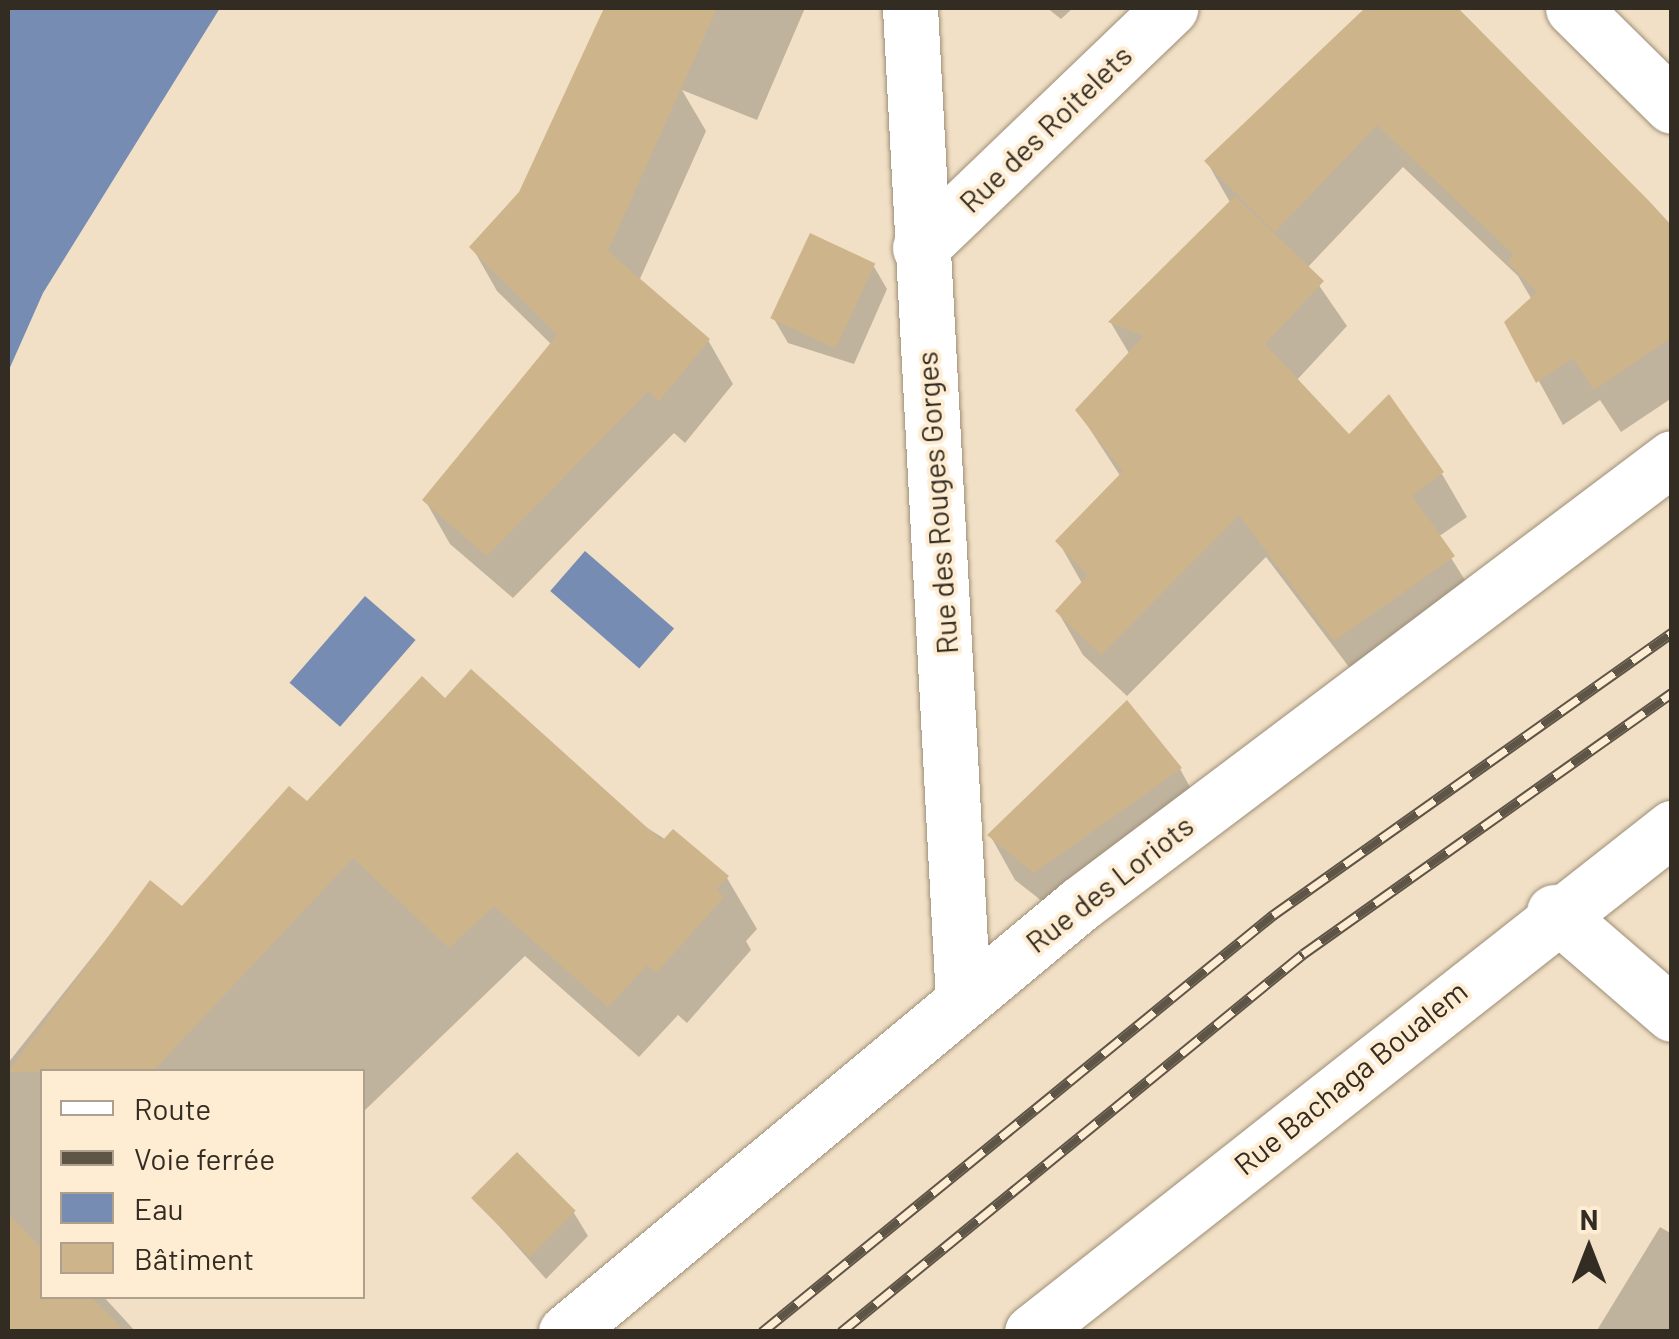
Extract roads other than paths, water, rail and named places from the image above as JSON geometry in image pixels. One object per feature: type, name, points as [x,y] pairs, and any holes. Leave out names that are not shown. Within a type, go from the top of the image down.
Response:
[{"type":"street","name":"Rue des Rouges Gorges","points":[[910,8],[963,999]]},
{"type":"street","name":"Rue des Roitelets","points":[[920,248],[1170,8]]},
{"type":"street","points":[[1573,8],[1672,106]]},
{"type":"street","name":"Rue des Loriots","points":[[566,1332],[963,999],[1672,458]]},
{"type":"street","name":"Rue Bachaga Boualem","points":[[1032,1332],[1554,912],[1672,828]]},
{"type":"street","points":[[1554,912],[1672,1014]]},
{"type":"water","points":[[8,8],[220,8],[43,293],[8,372]]},
{"type":"water","points":[[585,551],[674,628],[639,668],[550,591]]},
{"type":"water","points":[[365,596],[416,640],[340,727],[290,683]]},
{"type":"railway","points":[[762,1332],[1273,915],[1672,632]]},
{"type":"railway","points":[[841,1332],[1303,954],[1672,693]]}]
